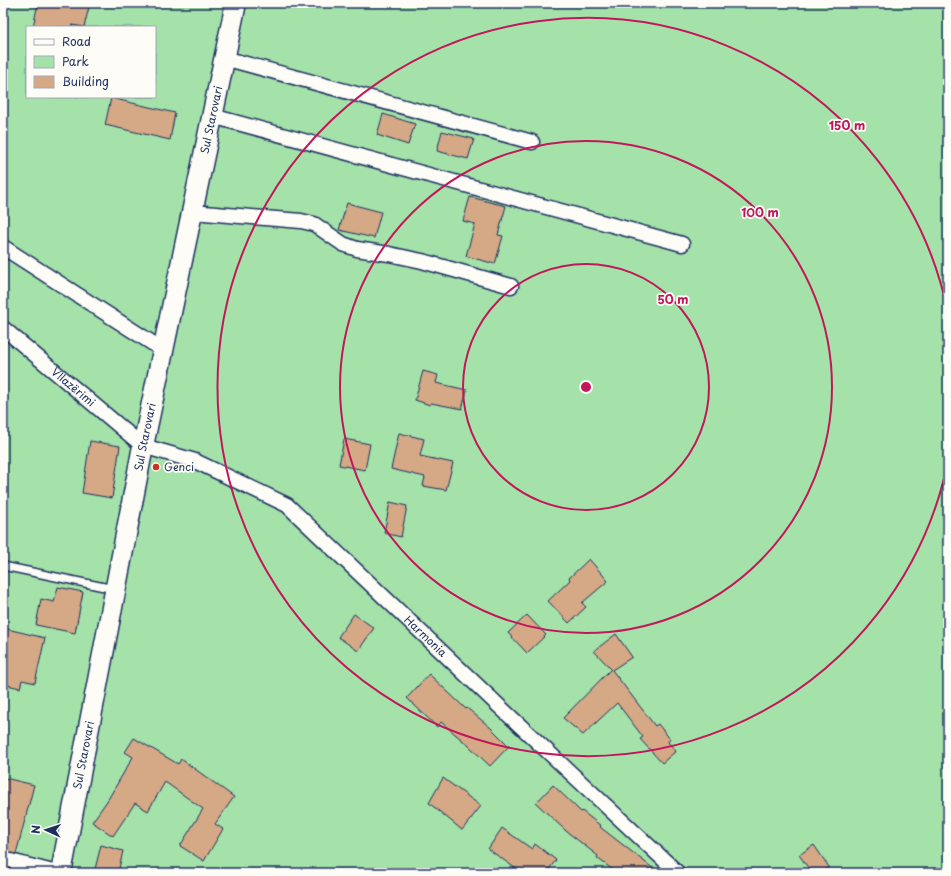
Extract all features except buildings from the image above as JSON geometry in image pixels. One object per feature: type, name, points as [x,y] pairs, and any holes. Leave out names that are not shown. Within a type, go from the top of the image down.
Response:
[{"type":"main road","name":"Sul Starovari","points":[[61,873],[143,446],[236,3]]},
{"type":"street","points":[[224,58],[532,142]]},
{"type":"street","points":[[212,116],[682,244]]},
{"type":"street","points":[[192,212],[301,221],[314,224],[343,244],[357,249],[422,261],[511,286]]},
{"type":"street","points":[[3,247],[163,350]]},
{"type":"street","name":"Vllazërimi","points":[[3,328],[143,446]]},
{"type":"street","name":"Harmonia","points":[[143,446],[195,461],[287,505],[678,873]]},
{"type":"street","points":[[3,858],[57,873]]},
{"type":"lane","points":[[3,566],[115,590]]},
{"type":"green space","points":[[3,3],[948,3],[948,873],[3,873]]},
{"type":"place","name":"Genci","points":[[156,467]]}]
